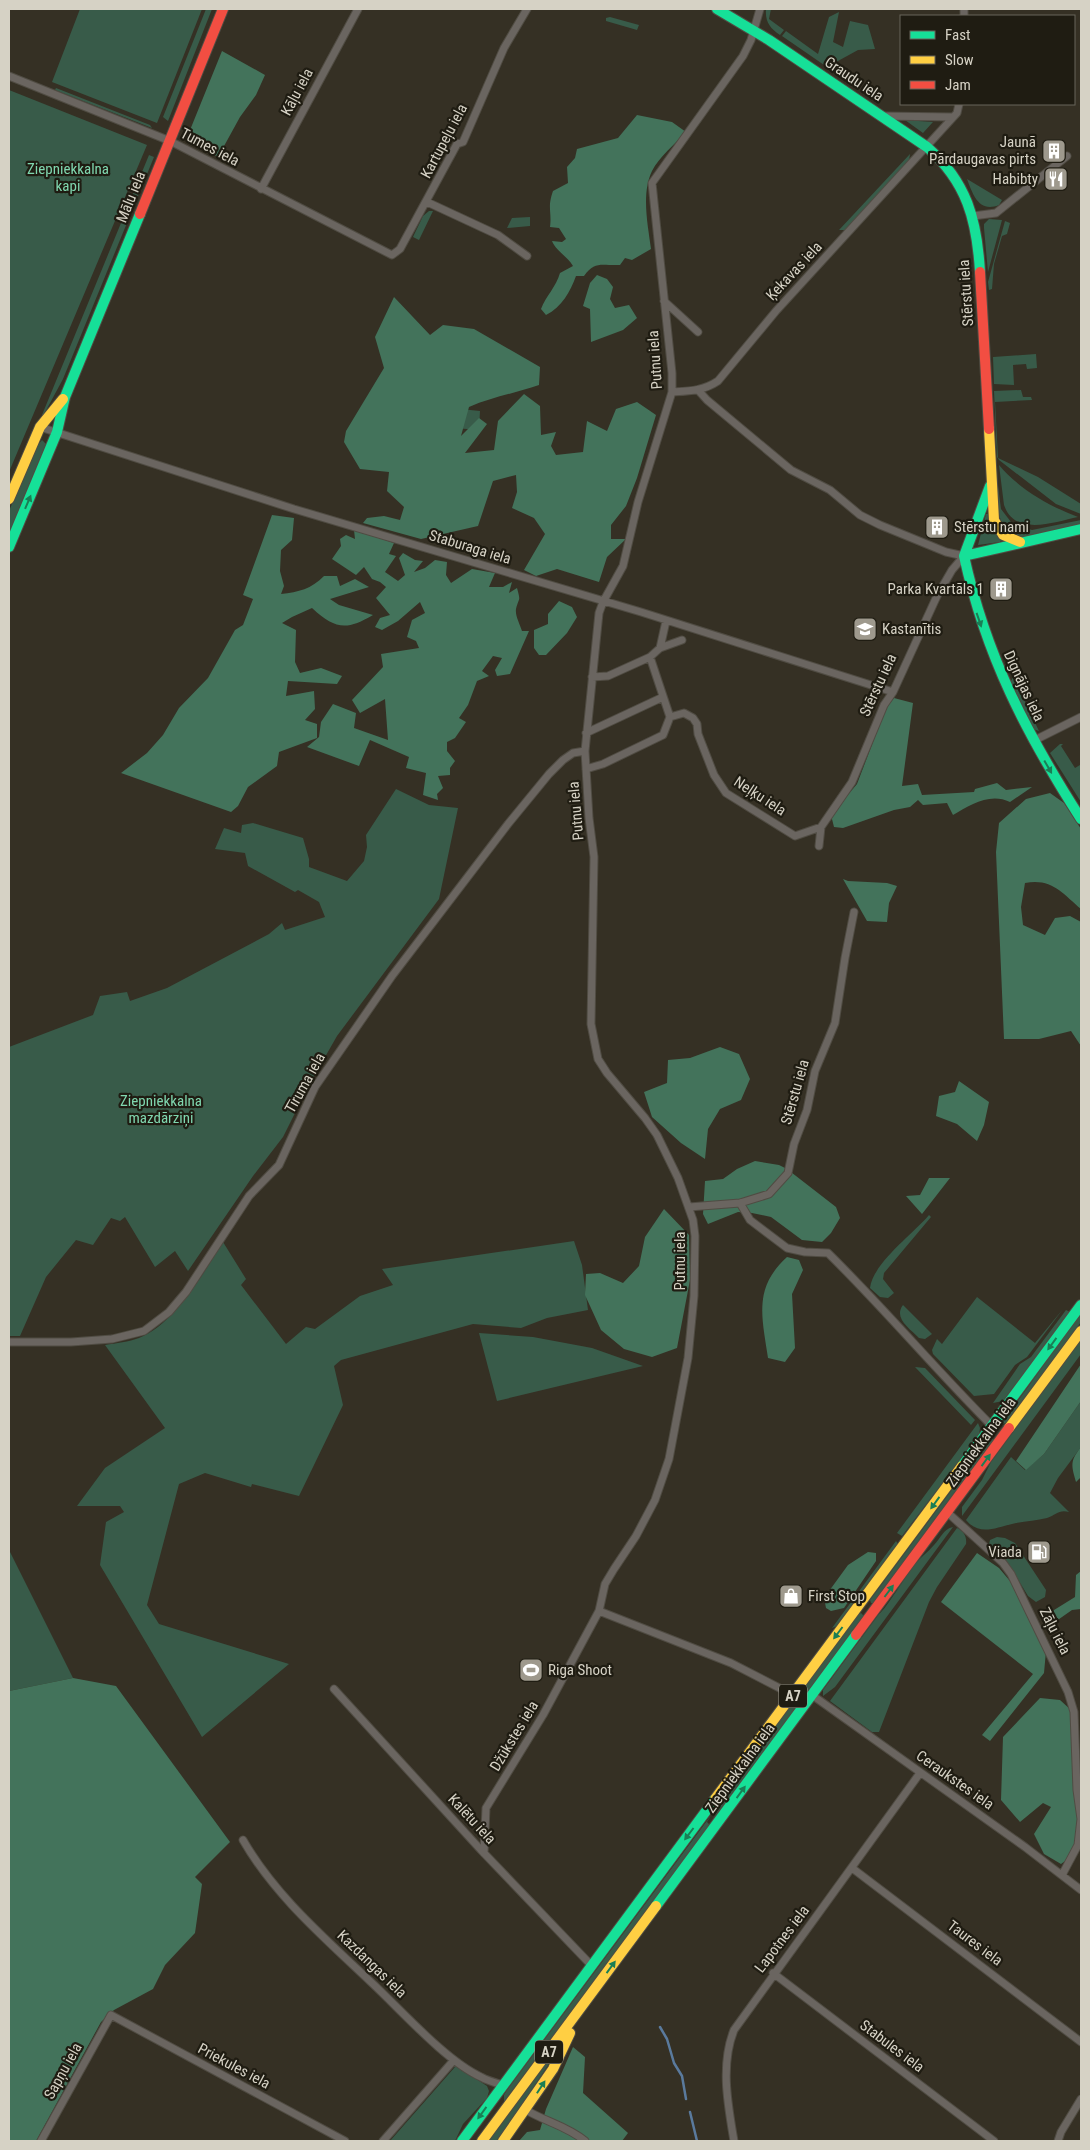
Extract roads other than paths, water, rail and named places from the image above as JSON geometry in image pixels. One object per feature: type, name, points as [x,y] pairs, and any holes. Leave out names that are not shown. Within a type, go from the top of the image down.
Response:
[{"type":"main road","name":"Mālu iela","points":[[9,547],[57,432],[65,397],[222,9]]},
{"type":"main road","name":"Graudu iela","points":[[717,9],[754,31],[942,159],[957,179],[973,216]]},
{"type":"main road","name":"Stērstu iela","points":[[973,216],[981,275],[991,483],[996,526],[1003,535],[1020,542]]},
{"type":"main road","name":"Mālu iela","points":[[9,499],[40,427],[65,397]]},
{"type":"main road","name":"Stērstu iela","points":[[964,556],[991,483]]},
{"type":"main road","points":[[964,556],[1081,529]]},
{"type":"main road","name":"Dignājas iela","points":[[964,556],[977,615],[1007,691],[1033,741],[1081,819]]},
{"type":"main road","name":"Ziepniekkalna iela","points":[[462,2141],[1081,1305]]},
{"type":"main road","name":"Ziepniekkalna iela","points":[[482,2141],[1081,1331]]},
{"type":"main road","points":[[992,1426],[999,1434],[999,1443]]},
{"type":"main road","points":[[863,1599],[866,1608],[874,1611]]},
{"type":"main road","points":[[503,2141],[553,2068],[583,2006]]},
{"type":"main road","name":"Ziepniekkalna iela","points":[[494,2126],[503,2086]]},
{"type":"street","name":"Kāļu iela","points":[[261,189],[358,9]]},
{"type":"street","name":"Kartupeļu iela","points":[[392,256],[400,250],[457,144],[462,142],[504,48],[527,9]]},
{"type":"street","name":"Putnu iela","points":[[600,1611],[606,1584],[652,1508],[669,1459],[679,1413],[692,1328],[695,1236],[689,1207],[678,1178],[657,1135],[607,1073],[598,1059],[594,1042],[591,1024],[594,857],[589,818],[585,751],[586,734],[600,613],[603,602],[622,566],[638,502],[672,392],[652,183],[743,56],[754,31],[760,9]]},
{"type":"street","name":"Tumes iela","points":[[9,76],[170,140],[392,256]]},
{"type":"street","name":"Ķekavas iela","points":[[672,392],[698,390],[718,381],[776,311],[957,113],[959,105]]},
{"type":"street","points":[[881,116],[953,117]]},
{"type":"street","points":[[973,216],[996,213],[1067,156]]},
{"type":"street","points":[[427,202],[498,235],[527,256]]},
{"type":"street","points":[[664,301],[698,332]]},
{"type":"street","points":[[698,390],[707,400],[791,470],[830,490],[860,515],[946,552],[964,556]]},
{"type":"street","name":"Staburaga iela","points":[[40,427],[294,508],[893,692]]},
{"type":"street","name":"Stērstu iela","points":[[819,846],[821,827],[852,782],[884,705],[893,692],[937,596],[952,570],[964,556]]},
{"type":"street","points":[[660,648],[666,621]]},
{"type":"street","points":[[592,677],[608,676],[650,657],[660,648],[682,640]]},
{"type":"street","points":[[586,769],[603,764],[663,735],[670,717],[650,657]]},
{"type":"street","points":[[586,734],[663,697]]},
{"type":"street","name":"Neļķu iela","points":[[670,717],[684,712],[693,718],[697,724],[698,734],[714,775],[726,793],[795,836],[821,827]]},
{"type":"street","points":[[1033,741],[1080,719]]},
{"type":"street","name":"Tīruma iela","points":[[9,1342],[71,1342],[112,1339],[144,1331],[169,1312],[186,1292],[249,1196],[279,1165],[315,1087],[392,976],[508,824],[549,774],[573,753],[585,751]]},
{"type":"street","name":"Stērstu iela","points":[[689,1207],[740,1203],[769,1194],[788,1173],[794,1144],[807,1110],[815,1071],[835,1023],[854,912]]},
{"type":"street","points":[[740,1203],[750,1220],[787,1248],[805,1252],[828,1253],[858,1282],[920,1352],[992,1426]]},
{"type":"street","name":"Zāļu iela","points":[[947,1512],[1004,1563],[1012,1574],[1068,1692],[1074,1712],[1077,1790],[1081,1820],[1078,1845],[1062,1875]]},
{"type":"street","points":[[600,1611],[731,1663],[793,1695]]},
{"type":"street","name":"Džūkstes iela","points":[[484,1853],[486,1808],[543,1715],[600,1611]]},
{"type":"street","name":"Kalētu iela","points":[[334,1689],[484,1853],[592,1966]]},
{"type":"street","name":"Ceraukstes iela","points":[[812,1695],[1081,1890]]},
{"type":"street","name":"Lapotnes iela","points":[[734,2141],[726,2092],[728,2044],[734,2030],[773,1973],[920,1773]]},
{"type":"street","name":"Kazdangas iela","points":[[243,1840],[254,1859],[292,1906],[454,2060],[480,2077],[503,2086]]},
{"type":"street","name":"Taures iela","points":[[852,1868],[1081,2042]]},
{"type":"street","name":"Stabules iela","points":[[773,1973],[994,2141]]},
{"type":"street","name":"Sapņu iela","points":[[41,2141],[111,2015]]},
{"type":"street","name":"Priekules iela","points":[[111,2015],[345,2141]]},
{"type":"street","points":[[383,2141],[454,2060]]},
{"type":"street","points":[[1058,2141],[1061,2132],[1081,2099]]},
{"type":"street","points":[[526,2110],[545,2120],[561,2125],[585,2141]]},
{"type":"waterway","points":[[660,2027],[667,2039],[674,2063],[682,2076],[686,2099]]},
{"type":"waterway","points":[[690,2112],[697,2141]]},
{"type":"place","name":"Jaunā Pārdaugavas pirts","points":[[1054,151]]},
{"type":"place","name":"Habibty","points":[[1056,179]]},
{"type":"place","name":"Stērstu nami","points":[[937,527]]},
{"type":"place","name":"Parka Kvartāls 1","points":[[1001,589]]},
{"type":"place","name":"Kastanītis","points":[[865,629]]},
{"type":"place","name":"Viada","points":[[1039,1552]]},
{"type":"place","name":"First Stop","points":[[791,1596]]},
{"type":"place","name":"Riga Shoot","points":[[531,1670]]},
{"type":"park label","name":"Ziepniekkalna kapi","points":[[68,178]]},
{"type":"park label","name":"Ziepniekkalna mazdārziņi","points":[[161,1110]]}]
